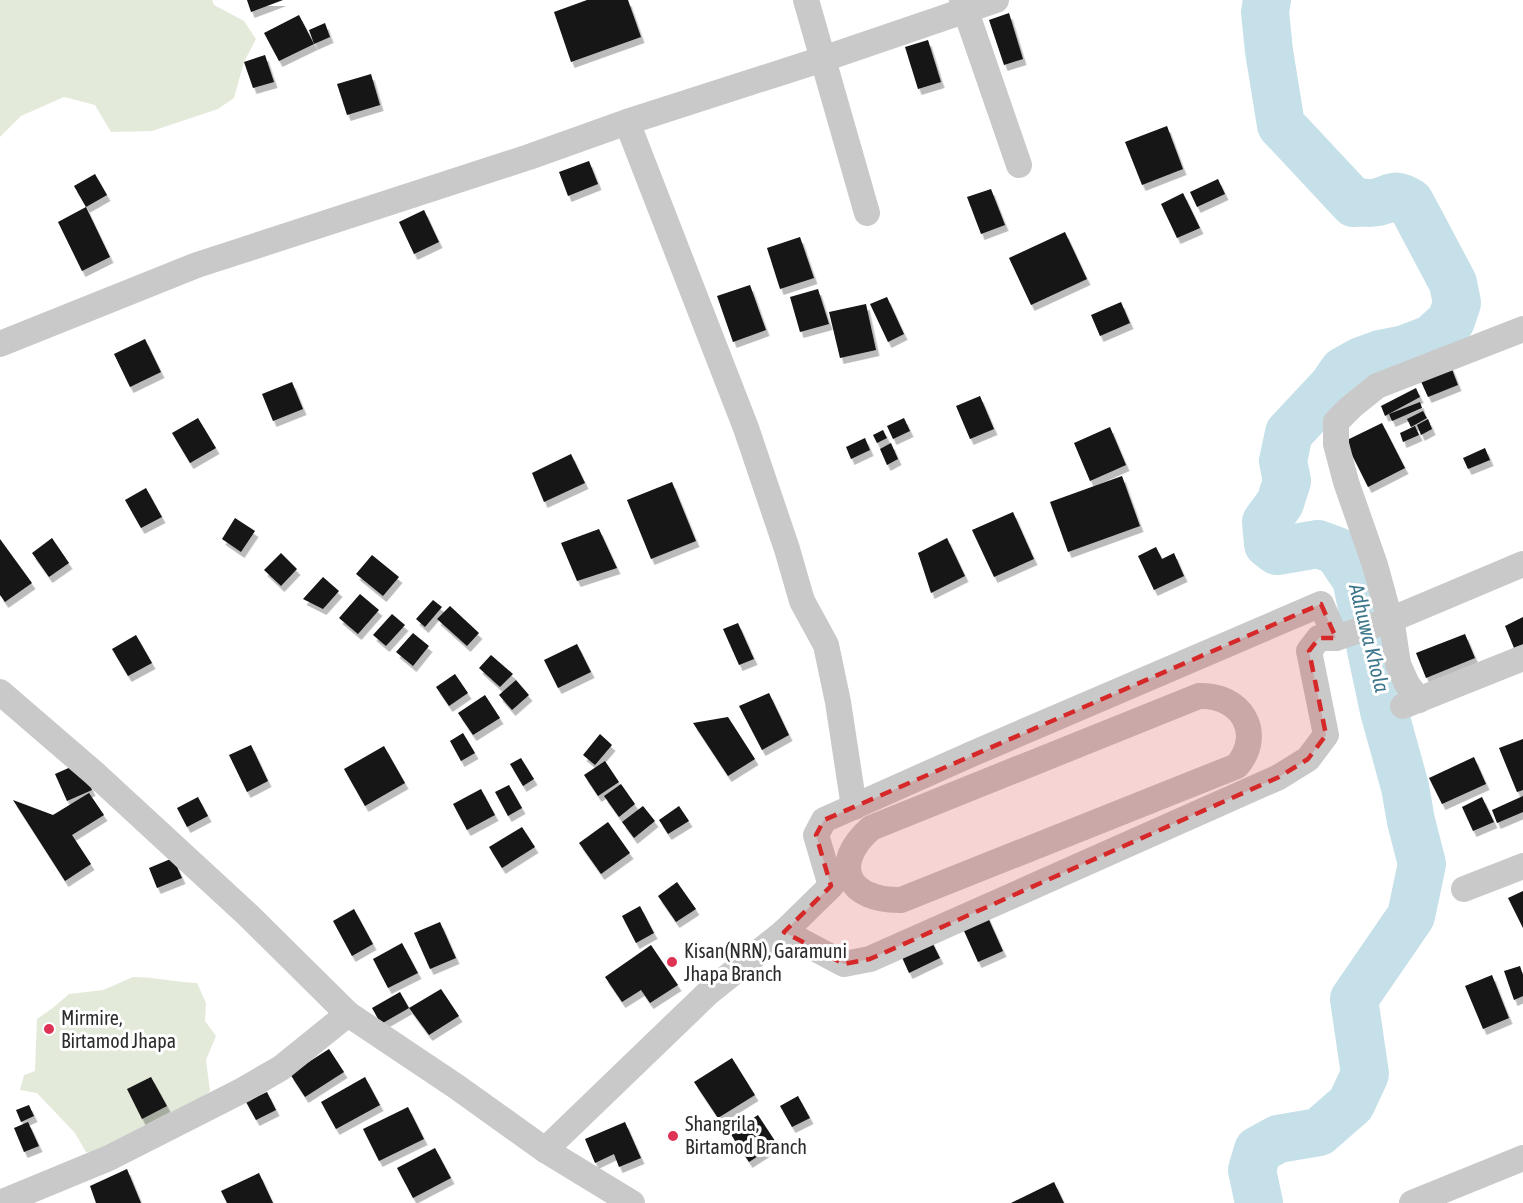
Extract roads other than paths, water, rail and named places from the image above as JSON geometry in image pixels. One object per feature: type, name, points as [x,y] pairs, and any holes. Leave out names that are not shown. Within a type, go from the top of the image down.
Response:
[{"type":"street","points":[[806,0],[867,213]]},
{"type":"street","points":[[0,344],[197,265],[823,59],[964,5],[996,0]]},
{"type":"street","points":[[964,5],[1019,165]]},
{"type":"street","points":[[627,122],[746,428],[788,549],[802,601],[826,645],[838,702],[854,807]]},
{"type":"street","points":[[1523,329],[1377,386],[1336,422],[1335,444],[1375,566],[1386,622],[1411,703],[1523,658]]},
{"type":"street","points":[[784,932],[844,964],[870,959],[1279,777],[1308,759],[1326,735],[1309,651],[1319,638],[1341,636],[1386,622],[1523,564]]},
{"type":"street","points":[[545,1150],[709,992],[784,932],[831,886],[816,836],[824,820],[1321,604],[1341,636]]},
{"type":"street","points":[[0,692],[103,781],[249,916],[348,1014],[457,1086],[545,1150],[632,1203]]},
{"type":"street","points":[[1199,696],[1223,699],[1234,706],[1242,716],[1248,728],[1250,742],[1246,755],[1237,766],[902,900],[878,898],[859,890],[854,884],[848,863],[851,850],[871,828],[1199,696]]},
{"type":"street","points":[[1464,889],[1523,866]]},
{"type":"street","points":[[0,1203],[109,1158],[234,1095],[281,1068],[348,1014]]},
{"type":"street","points":[[1412,1203],[1523,1158]]},
{"type":"waterway","name":"Adhuwa Khola","points":[[1259,1203],[1252,1170],[1258,1150],[1278,1139],[1319,1132],[1351,1104],[1365,1074],[1354,999],[1411,916],[1422,864],[1405,787],[1384,711],[1356,579],[1337,551],[1318,544],[1277,551],[1268,544],[1266,522],[1280,503],[1287,481],[1283,461],[1289,433],[1332,387],[1343,371],[1380,354],[1405,349],[1431,339],[1451,321],[1457,303],[1453,283],[1410,202],[1394,197],[1375,203],[1354,203],[1281,125],[1269,51],[1265,12],[1267,0]]},
{"type":"place","name":"Kisan(NRN), Garamuni Jhapa Branch","points":[[672,962]]},
{"type":"place","name":"Mirmire, Birtamod Jhapa","points":[[49,1029]]},
{"type":"place","name":"Shangrila, Birtamod Branch","points":[[673,1136]]}]
